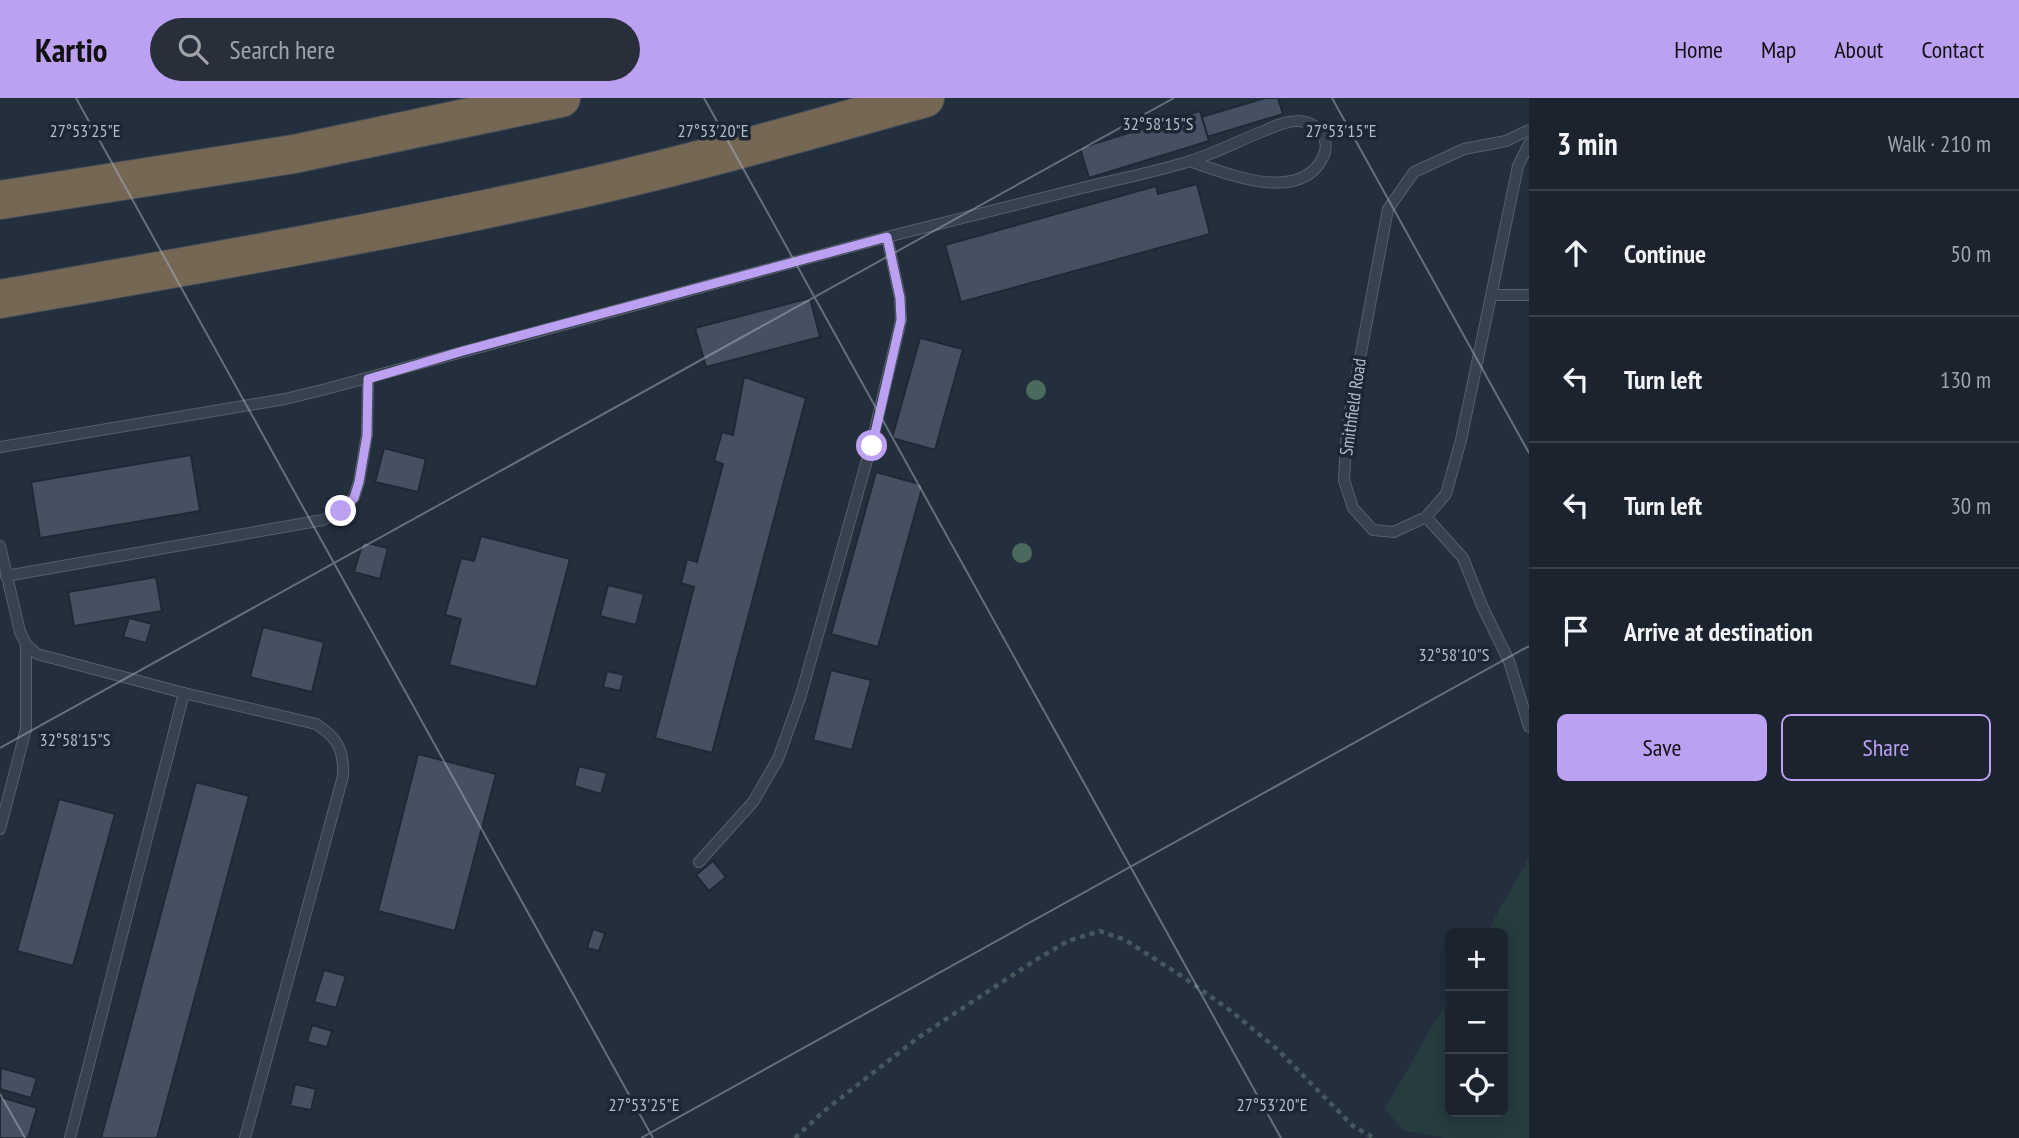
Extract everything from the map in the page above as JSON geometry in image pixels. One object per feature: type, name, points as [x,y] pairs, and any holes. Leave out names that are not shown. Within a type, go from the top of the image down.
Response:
[{"type":"highway","points":[[0,200],[294,154],[561,98]]},
{"type":"highway","points":[[0,299],[359,235],[563,192],[745,148],[925,98]]},
{"type":"lane","points":[[0,447],[285,399],[368,379],[887,237],[1189,161],[1295,121],[1308,121],[1318,128],[1325,138],[1326,151],[1319,164],[1306,177],[1289,183],[1270,184],[1189,161]]},
{"type":"lane","name":"Smithfield Road","points":[[1529,130],[1506,141],[1464,149],[1414,172],[1388,209],[1347,427],[1344,480],[1353,508],[1373,530],[1394,531],[1426,517],[1446,494],[1461,440],[1518,166],[1529,144]]},
{"type":"lane","points":[[699,862],[753,802],[778,759],[801,695],[872,446],[901,320],[900,298],[887,237]]},
{"type":"lane","points":[[1492,295],[1529,295]]},
{"type":"lane","points":[[6,576],[323,520],[341,511],[354,498],[359,482],[367,435],[368,379]]},
{"type":"lane","points":[[1426,517],[1463,558],[1482,606],[1509,661],[1529,727]]},
{"type":"lane","points":[[0,546],[20,632],[26,643],[37,653],[52,659],[316,724],[329,733],[338,745],[344,760],[339,790],[245,1138]]},
{"type":"lane","points":[[0,829],[26,729],[26,643]]},
{"type":"lane","points":[[70,1138],[184,692]]},
{"type":"path","points":[[796,1138],[824,1111],[919,1037],[1068,941],[1100,932],[1125,940],[1231,1011],[1277,1049],[1353,1126],[1374,1138]]},
{"type":"green space","points":[[1529,858],[1529,1138],[1444,1138],[1403,1130],[1385,1109],[1445,1004],[1445,1117],[1508,1117],[1508,928],[1489,928]]},
{"type":"building","points":[[1265,98],[1278,98],[1283,114],[1207,137],[1201,117]]},
{"type":"building","points":[[1200,111],[1209,141],[1089,178],[1080,148]]},
{"type":"building","points":[[1197,184],[1210,234],[961,302],[945,245],[1156,186],[1158,194]]},
{"type":"building","points":[[810,298],[820,337],[706,367],[695,328]]},
{"type":"building","points":[[920,338],[963,349],[935,450],[892,438]]},
{"type":"building","points":[[744,377],[806,398],[712,753],[655,738],[694,587],[681,583],[687,559],[697,562],[723,464],[714,461],[722,432],[733,435]]},
{"type":"building","points":[[384,448],[426,459],[418,492],[375,482]]},
{"type":"building","points":[[191,455],[200,511],[40,538],[31,482]]},
{"type":"building","points":[[876,472],[923,485],[878,647],[831,634]]},
{"type":"building","points":[[481,536],[570,559],[536,687],[449,665],[461,619],[445,615],[461,558],[474,561]]},
{"type":"building","points":[[363,542],[388,548],[380,579],[354,572]]},
{"type":"building","points":[[156,577],[162,611],[74,626],[68,592]]},
{"type":"building","points":[[608,585],[644,594],[636,625],[600,616]]},
{"type":"building","points":[[129,618],[152,624],[146,643],[123,637]]},
{"type":"building","points":[[263,627],[324,642],[312,692],[250,677]]},
{"type":"building","points":[[831,670],[871,680],[852,750],[813,740]]},
{"type":"building","points":[[607,671],[624,675],[620,691],[603,687]]},
{"type":"building","points":[[418,754],[496,774],[455,931],[378,911]]},
{"type":"building","points":[[579,766],[607,773],[601,794],[574,786]]},
{"type":"building","points":[[196,782],[249,796],[157,1138],[101,1138]]},
{"type":"building","points":[[59,799],[115,814],[73,966],[17,951]]},
{"type":"building","points":[[713,861],[726,877],[709,891],[696,875]]},
{"type":"building","points":[[593,929],[605,933],[599,951],[587,948]]},
{"type":"building","points":[[324,970],[346,976],[336,1008],[314,1002]]},
{"type":"building","points":[[312,1025],[332,1031],[327,1047],[307,1042]]},
{"type":"building","points":[[1,1068],[37,1078],[31,1098],[0,1089]]},
{"type":"building","points":[[295,1084],[316,1089],[311,1110],[290,1106]]},
{"type":"building","points":[[0,1097],[37,1108],[28,1138],[0,1138]]},
{"type":"route","points":[[341,511],[354,498],[359,482],[367,435],[368,379],[887,237],[900,298],[901,320],[872,446]]}]
